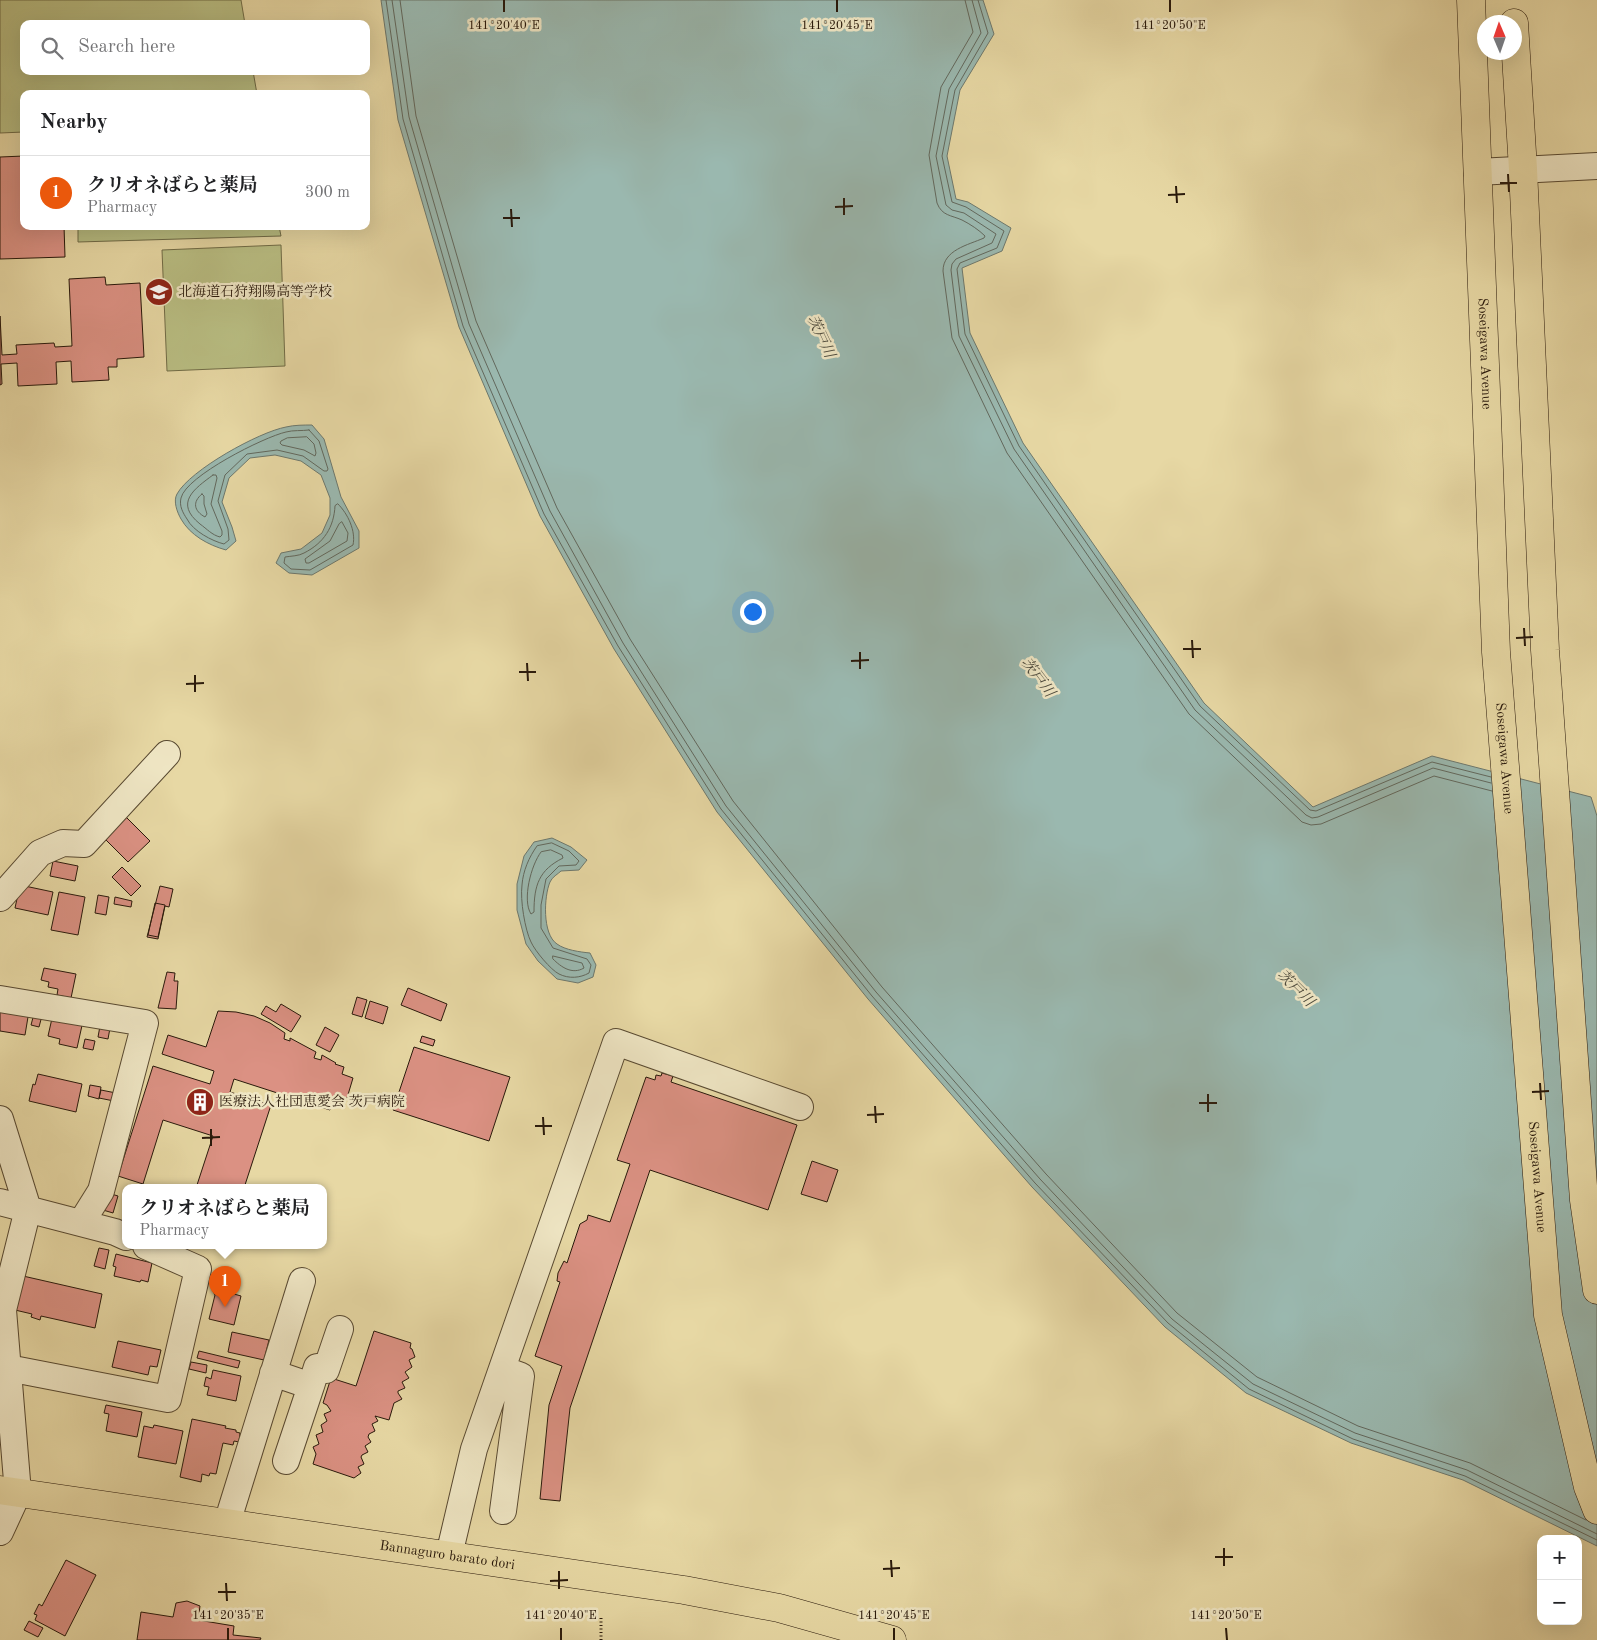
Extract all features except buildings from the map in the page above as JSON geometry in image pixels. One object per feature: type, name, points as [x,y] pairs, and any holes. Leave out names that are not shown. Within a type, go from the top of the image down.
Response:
[{"type":"main road","name":"Soseigawa Avenue","points":[[1471,0],[1496,652],[1548,1315],[1588,1487],[1597,1510]]},
{"type":"main road","points":[[1513,0],[1514,15]]},
{"type":"main road","points":[[1516,60],[1545,650],[1584,1200],[1597,1290]]},
{"type":"main road","name":"Bannaguro barato dori","points":[[9,1491],[694,1592],[779,1608],[892,1640]]},
{"type":"street","points":[[1477,172],[1597,166]]},
{"type":"street","points":[[0,898],[40,853],[63,843],[84,844],[167,754]]},
{"type":"street","points":[[0,999],[146,1023],[101,1191],[81,1223]]},
{"type":"street","points":[[449,1556],[474,1449],[616,1042],[800,1107]]},
{"type":"street","points":[[0,1118],[28,1209],[2,1309],[8,1368],[9,1491],[0,1532]]},
{"type":"street","points":[[0,1202],[122,1235]]},
{"type":"street","points":[[8,1368],[168,1399],[198,1269],[153,1249]]},
{"type":"street","points":[[227,1523],[302,1281]]},
{"type":"street","points":[[286,1461],[317,1367],[326,1370],[340,1329]]},
{"type":"street","points":[[502,1369],[521,1376],[503,1511]]},
{"type":"street","points":[[273,1373],[311,1386]]},
{"type":"path","points":[[601,1618],[601,1640]]},
{"type":"green space","points":[[0,0],[241,0],[244,20],[20,20],[20,75],[254,75],[256,90],[20,90],[20,132],[0,133]]},
{"type":"green space","points":[[78,230],[280,230],[281,236],[78,242]]},
{"type":"green space","points":[[281,245],[285,366],[167,371],[162,250]]},
{"type":"water","name":"茨戸川","points":[[381,0],[983,0],[994,34],[960,90],[947,156],[956,199],[968,202],[1011,228],[1002,251],[962,268],[970,333],[1023,443],[1204,703],[1313,807],[1432,756],[1591,797],[1597,816],[1597,1546],[1582,1539],[1582,1535],[1575,1535],[1463,1480],[1351,1443],[1246,1393],[1165,1327],[1032,1187],[868,999],[717,812],[614,649],[540,516],[459,327],[398,120]]},
{"type":"water","points":[[312,425],[324,439],[341,497],[359,531],[359,548],[312,575],[289,573],[276,563],[281,553],[301,549],[322,533],[330,515],[330,498],[321,475],[301,461],[275,455],[250,458],[229,478],[222,502],[236,541],[226,550],[200,539],[189,530],[180,516],[175,503],[177,494],[184,484],[226,453],[259,436],[289,426]]},
{"type":"water","points":[[552,838],[571,847],[587,860],[579,870],[561,871],[550,882],[546,896],[547,924],[552,939],[564,948],[590,953],[596,965],[593,977],[578,983],[557,979],[538,961],[526,944],[517,910],[517,884],[524,856],[534,842]]},
{"type":"place","name":"北海道石狩翔陽高等学校","points":[[159,292]]},
{"type":"place","name":"医療法人社団恵愛会 茨戸病院","points":[[200,1102]]},
{"type":"place","name":"クリオネばらと薬局","points":[[225,1307]]}]
